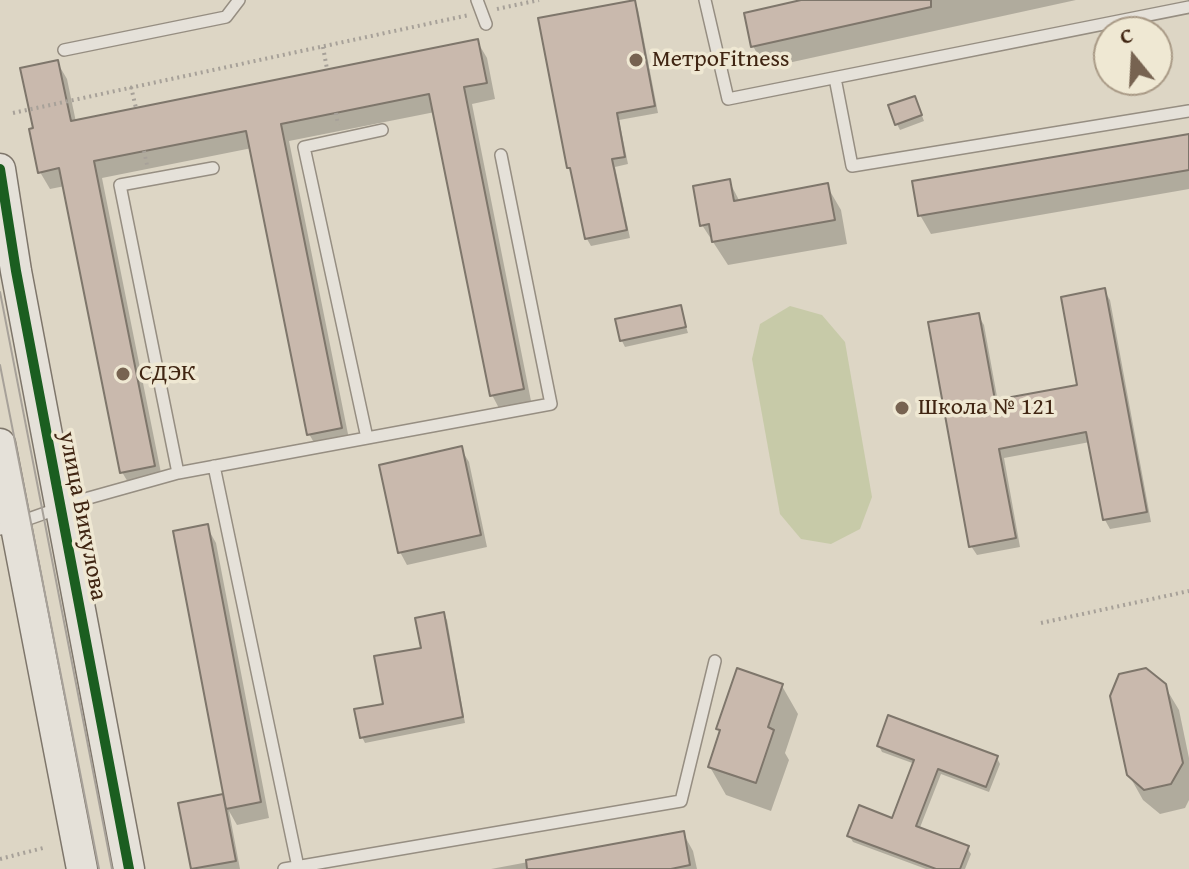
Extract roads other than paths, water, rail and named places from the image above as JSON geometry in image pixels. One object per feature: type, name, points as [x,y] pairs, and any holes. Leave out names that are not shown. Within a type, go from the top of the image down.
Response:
[{"type":"street","name":"улица Викулова","points":[[0,169],[18,286],[129,869]]},
{"type":"street","points":[[0,444],[8,527],[82,869]]},
{"type":"lane","points":[[64,50],[226,17],[239,0]]},
{"type":"lane","points":[[477,0],[485,18]]},
{"type":"lane","points":[[705,0],[728,99],[1189,7]]},
{"type":"lane","points":[[835,78],[852,166],[1189,111]]},
{"type":"lane","points":[[367,438],[304,147],[382,130]]},
{"type":"lane","points":[[8,527],[178,473],[551,404],[501,155]]},
{"type":"lane","points":[[178,473],[120,185],[213,168]]},
{"type":"lane","points":[[214,466],[298,867]]},
{"type":"lane","points":[[284,869],[681,801],[715,661]]},
{"type":"lane","points":[[347,869],[357,856]]},
{"type":"tram line","points":[[0,292],[112,869]]},
{"type":"tram line","points":[[0,365],[99,869]]},
{"type":"place","name":"МетроFitness","points":[[636,60]]},
{"type":"place","name":"СДЭК","points":[[123,374]]},
{"type":"place","name":"Школа № 121","points":[[902,408]]}]
